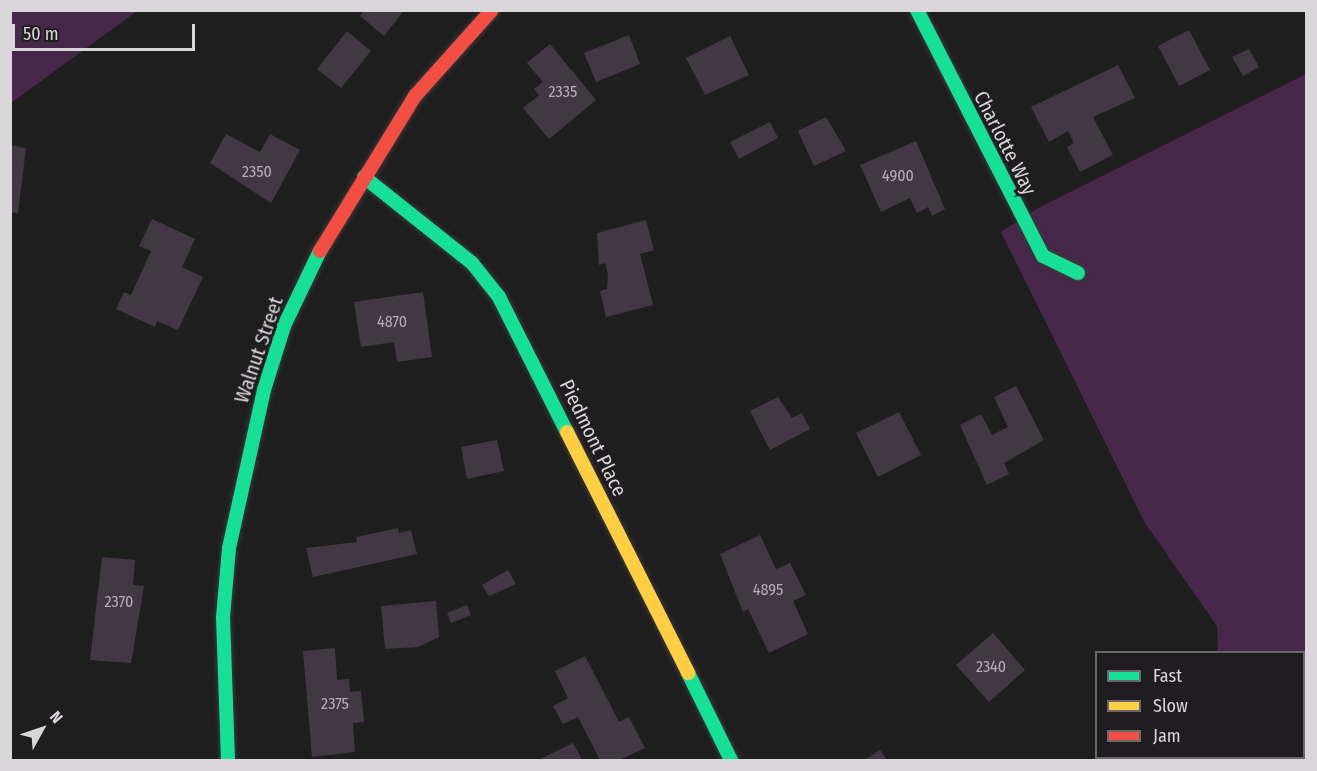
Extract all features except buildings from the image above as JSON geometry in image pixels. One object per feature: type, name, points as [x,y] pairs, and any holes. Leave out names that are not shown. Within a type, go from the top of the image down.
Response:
[{"type":"street","name":"Walnut Street","points":[[228,760],[223,617],[243,472],[284,326],[364,177],[415,96],[492,10]]},
{"type":"street","name":"Charlotte Way","points":[[917,10],[1032,237],[1057,267],[1078,273]]},
{"type":"street","name":"Piedmont Place","points":[[364,177],[472,263],[499,297],[731,760]]},
{"type":"shaded area","points":[[11,10],[137,10],[137,11],[11,103]]},
{"type":"shaded area","points":[[1306,74],[1306,760],[1105,760],[1305,759],[1305,651],[1218,651],[1217,626],[1145,523],[1001,232],[1040,207]]},
{"type":"traffic: fast","points":[[917,10],[1043,256],[1078,273]]},
{"type":"traffic: fast","points":[[364,177],[472,263],[499,297],[567,432]]},
{"type":"traffic: fast","points":[[228,760],[223,617],[229,548],[264,390],[284,326],[320,251]]},
{"type":"traffic: fast","points":[[688,673],[731,760]]},
{"type":"traffic: slow","points":[[567,432],[688,673]]},
{"type":"traffic: jam","points":[[320,251],[415,96],[492,10]]}]
